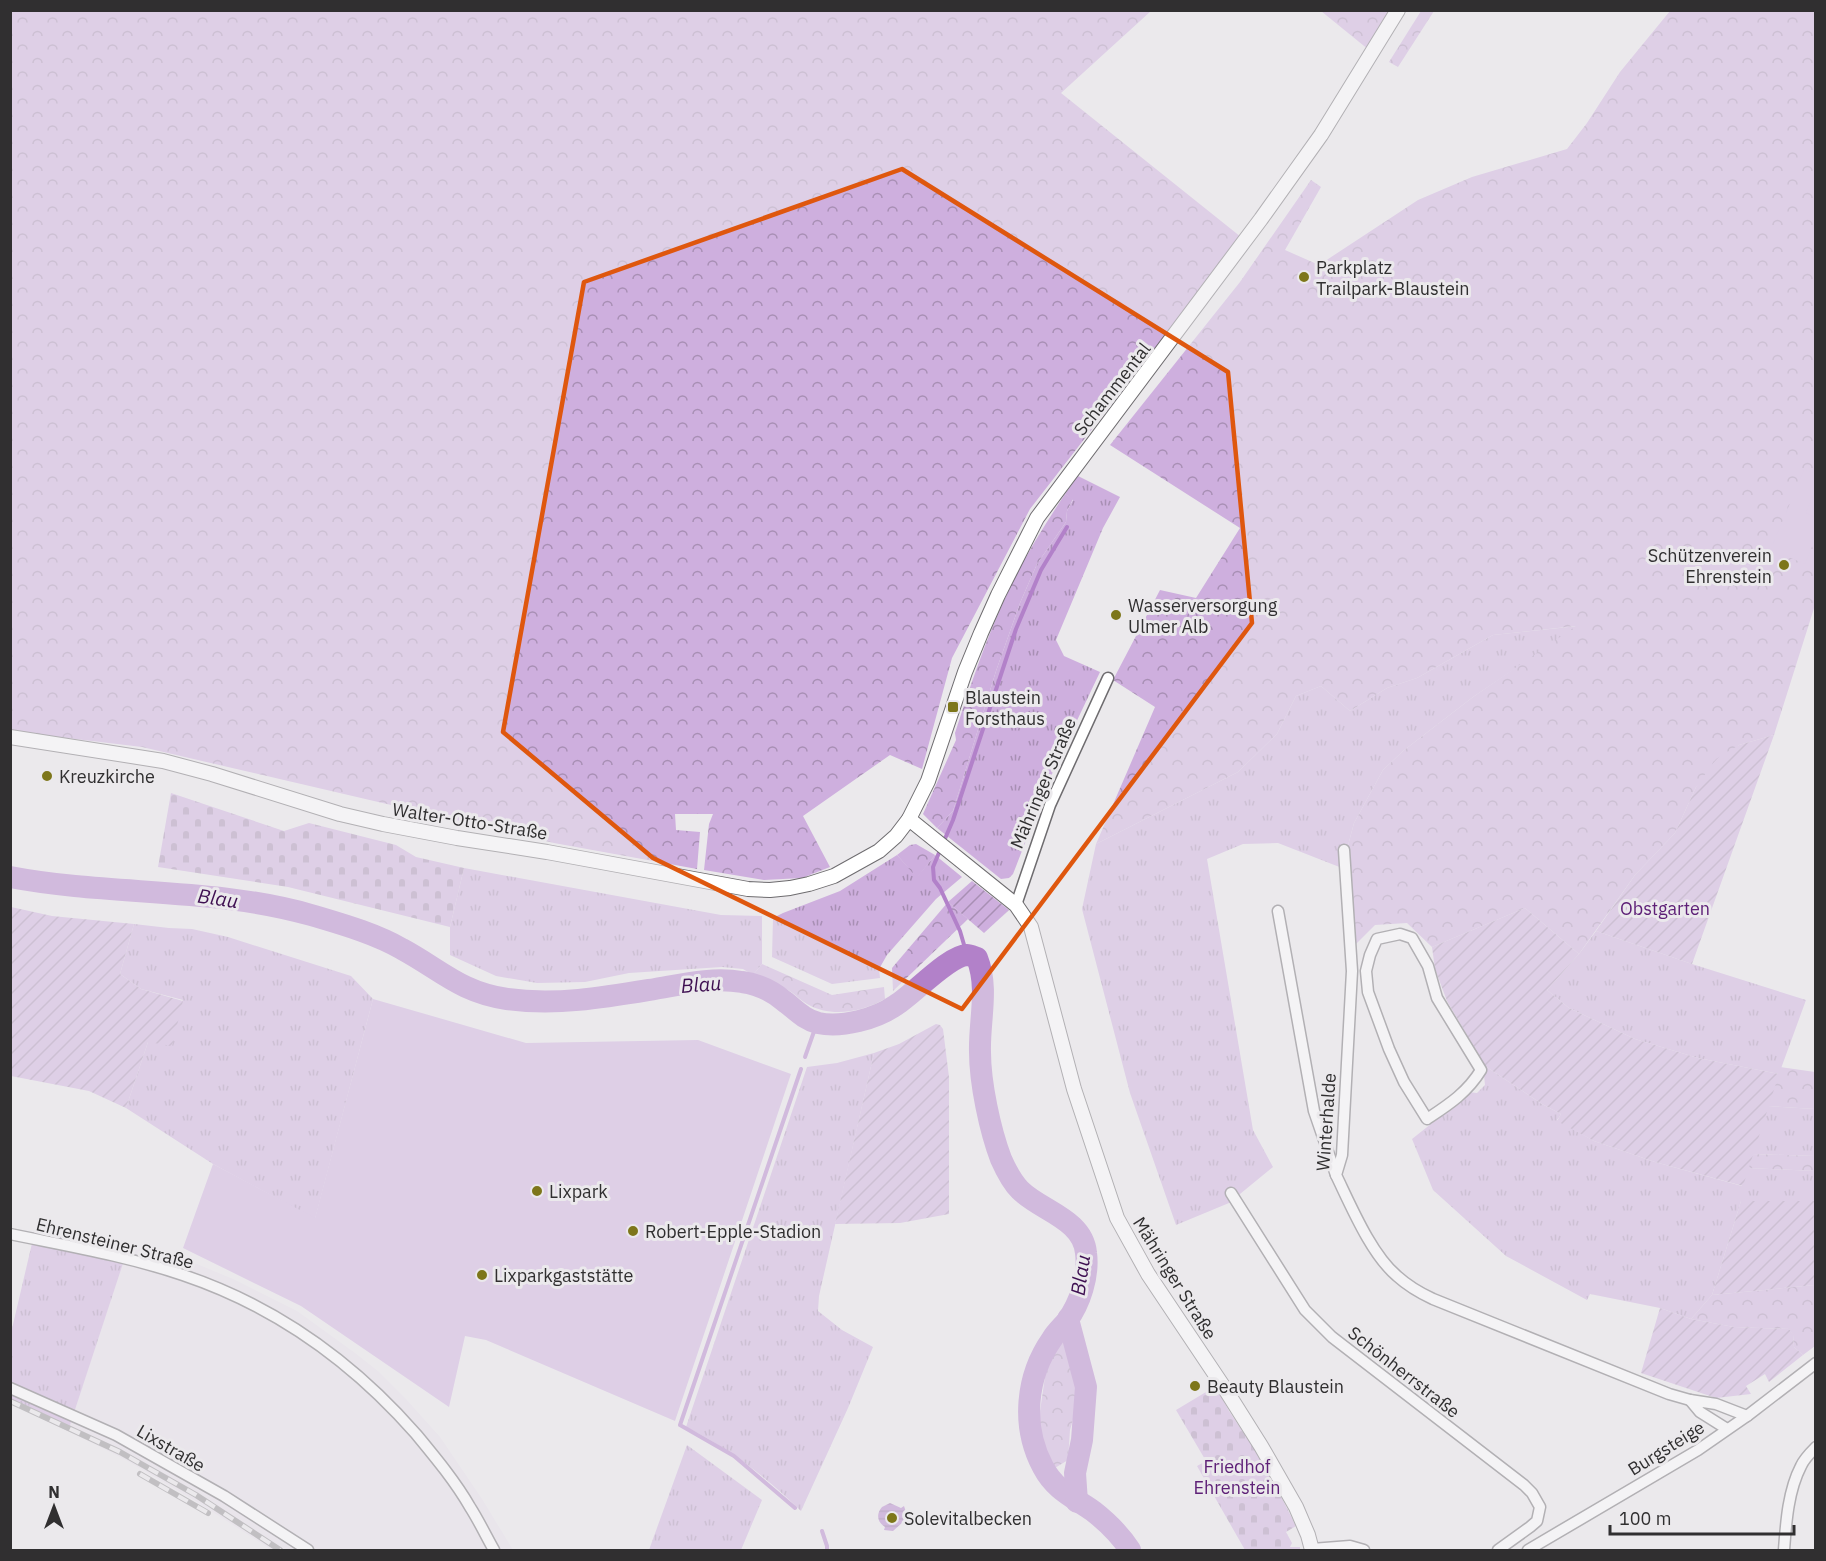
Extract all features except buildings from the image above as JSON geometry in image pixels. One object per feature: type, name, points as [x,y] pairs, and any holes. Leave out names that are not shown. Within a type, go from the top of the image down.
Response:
[{"type":"street","name":"Schammental","points":[[909,819],[928,781],[965,672],[981,633],[1037,518],[1262,219],[1321,135],[1398,10]]},
{"type":"street","name":"Mähringer Straße","points":[[1016,905],[1050,805],[1108,678]]},
{"type":"street","name":"Walter-Otto-Straße","points":[[10,737],[163,761],[340,814],[383,824],[748,889],[790,888],[834,876],[879,851],[896,836],[909,819]]},
{"type":"street","name":"Mähringer Straße","points":[[909,819],[1016,905],[1031,927],[1074,1089],[1117,1218],[1148,1274],[1261,1446],[1296,1507],[1312,1550]]},
{"type":"street","name":"Winterhalde","points":[[1344,850],[1352,971],[1342,1155],[1336,1175],[1362,1226],[1383,1260],[1396,1275],[1415,1290],[1488,1322],[1610,1371],[1690,1400],[1716,1404],[1747,1416]]},
{"type":"street","points":[[1278,911],[1314,1111],[1336,1175]]},
{"type":"street","points":[[1400,934],[1413,938],[1428,966],[1437,998],[1481,1070],[1459,1097],[1426,1119],[1404,1082],[1389,1049],[1368,992],[1366,971],[1377,939],[1400,934]]},
{"type":"street","points":[[1352,971],[1366,971]]},
{"type":"street","name":"Schönherrstraße","points":[[1231,1193],[1305,1310],[1332,1336],[1532,1493],[1540,1507],[1537,1521],[1498,1551]]},
{"type":"street","name":"Ehrensteiner Straße","points":[[10,1234],[146,1264],[182,1275],[251,1303],[322,1346],[361,1377],[394,1409],[435,1456],[469,1505],[494,1551]]},
{"type":"street","name":"Burgsteige","points":[[1528,1551],[1698,1450],[1814,1366]]},
{"type":"street","name":"Lixstraße","points":[[10,1388],[116,1435],[224,1496],[308,1551]]},
{"type":"street","name":"Winterhalde","points":[[1690,1400],[1700,1412],[1727,1429]]},
{"type":"street","points":[[1784,1551],[1791,1498],[1801,1466],[1815,1447]]},
{"type":"street","points":[[1312,1550],[1350,1546],[1364,1551]]},
{"type":"highlighted area","points":[[902,169],[1228,372],[1252,623],[962,1009],[653,858],[503,732],[584,282]]},
{"type":"shaded area","points":[[130,1242],[180,1257],[233,1279],[297,1311],[379,1372],[440,1437],[513,1550],[272,1550],[126,1460],[68,1431]]},
{"type":"shaded area","name":"Solevitalbecken","points":[[890,1503],[901,1508],[904,1506],[906,1519],[911,1521],[910,1524],[903,1522],[893,1531],[884,1530],[885,1527],[880,1523],[878,1515],[882,1507]]},
{"type":"green space","points":[[11,11],[1151,11],[1061,93],[1241,237],[1030,509],[952,658],[922,769],[890,755],[803,816],[830,867],[802,878],[764,880],[704,870],[709,824],[713,814],[675,814],[676,830],[700,832],[697,869],[554,843],[142,747],[11,730]]},
{"type":"green space","points":[[1321,11],[1392,11],[1369,50]]},
{"type":"green space","points":[[1421,11],[1434,11],[1398,67],[1389,62]]},
{"type":"green space","points":[[1670,11],[1815,11],[1815,605],[1774,735],[1739,745],[1696,787],[1675,833],[1635,875],[1579,954],[1525,908],[1432,947],[1407,923],[1375,925],[1347,953],[1342,868],[1354,823],[1383,770],[1403,751],[1473,697],[1576,626],[1493,635],[1417,678],[1387,688],[1350,711],[1321,686],[1296,696],[1277,734],[1238,772],[1096,844],[1155,707],[1113,680],[1160,590],[1196,598],[1240,528],[1110,445],[1240,282],[1311,180],[1321,187],[1285,250],[1319,265],[1418,200],[1472,177],[1567,149],[1620,72]]},
{"type":"green space","points":[[1804,470],[1816,474],[1815,490],[1806,513],[1815,517],[1815,539],[1805,564],[1770,551]]},
{"type":"green space","points":[[1078,476],[1120,497],[1103,528],[1056,640],[1064,656],[1100,672],[1054,769],[1013,874],[1009,878],[1001,879],[937,828],[953,811],[996,671],[1020,603],[1037,564],[1066,522],[1067,511],[1073,500],[1065,494]]},
{"type":"green space","points":[[1065,494],[1073,499],[1067,511],[1066,522],[1037,564],[1020,603],[996,671],[953,811],[937,828],[923,814],[956,740],[955,733],[985,645],[1020,568]]},
{"type":"green space","points":[[1578,626],[1473,697],[1403,751],[1383,770],[1354,823],[1342,868],[1278,843],[1243,844],[1207,859],[1253,1130],[1273,1167],[1229,1203],[1176,1225],[1130,1093],[1082,909],[1096,844],[1238,772],[1277,734],[1296,696],[1321,686],[1350,711],[1387,688],[1417,678],[1493,635]]},
{"type":"green space","name":"Obstgarten","points":[[1774,735],[1692,964],[1596,931],[1635,875],[1675,833],[1696,787],[1716,759],[1739,745]]},
{"type":"green space","points":[[171,793],[284,831],[309,823],[396,845],[416,857],[464,868],[450,927],[288,887],[158,867]]},
{"type":"green space","points":[[916,844],[935,855],[917,878],[897,855],[910,845]]},
{"type":"green space","points":[[897,855],[917,877],[935,855],[962,877],[936,899],[887,955],[879,969],[880,978],[832,984],[772,957],[773,918],[840,891]]},
{"type":"green space","points":[[464,868],[721,915],[762,916],[762,964],[753,975],[743,969],[722,967],[629,973],[585,982],[537,983],[496,976],[450,955],[450,927]]},
{"type":"green space","points":[[972,881],[1009,910],[984,933],[948,902]]},
{"type":"green space","points":[[948,902],[968,919],[893,991],[892,968]]},
{"type":"green space","points":[[11,907],[52,916],[134,924],[120,974],[141,989],[183,1001],[172,1046],[148,1042],[126,1108],[89,1091],[11,1076]]},
{"type":"green space","points":[[1525,908],[1579,954],[1547,990],[1569,1008],[1635,1039],[1698,1058],[1779,1074],[1743,1186],[1655,1162],[1594,1141],[1557,1121],[1561,1114],[1485,1066],[1447,1001],[1435,969],[1432,947]]},
{"type":"green space","points":[[134,924],[192,929],[228,937],[351,976],[373,999],[315,1219],[213,1164],[126,1108],[148,1042],[183,1000],[141,989],[120,974]]},
{"type":"green space","points":[[1596,931],[1806,1000],[1779,1074],[1698,1058],[1635,1039],[1569,1008],[1547,990]]},
{"type":"green space","points":[[762,964],[832,995],[884,987],[885,999],[856,1010],[826,1011],[804,1002],[788,990],[753,975]]},
{"type":"green space","name":"Lixpark","points":[[373,999],[526,1043],[698,1040],[791,1074],[675,1421],[486,1340],[465,1336],[449,1407],[301,1306],[183,1248],[213,1164],[315,1218]]},
{"type":"green space","points":[[936,1024],[943,1029],[949,1077],[949,1214],[900,1223],[835,1224],[874,1053],[899,1044]]},
{"type":"green space","points":[[874,1053],[819,1296],[818,1311],[842,1330],[873,1347],[801,1511],[746,1464],[717,1444],[686,1427],[807,1067],[837,1063]]},
{"type":"green space","points":[[1485,1066],[1561,1114],[1557,1120],[1594,1141],[1655,1162],[1742,1186],[1748,1168],[1815,1171],[1815,1201],[1741,1201],[1712,1295],[1691,1319],[1660,1308],[1590,1294],[1587,1300],[1506,1256],[1433,1190],[1412,1139],[1465,1097],[1468,1092],[1477,1093],[1485,1085]]},
{"type":"green space","points":[[1780,1067],[1815,1072],[1815,1109],[1768,1106]]},
{"type":"green space","points":[[1768,1106],[1815,1109],[1815,1156],[1752,1154]]},
{"type":"green space","points":[[1752,1154],[1815,1156],[1815,1171],[1748,1168]]},
{"type":"green space","points":[[1741,1201],[1815,1201],[1815,1285],[1712,1295]]},
{"type":"green space","points":[[37,1222],[130,1242],[68,1431],[11,1404],[11,1333]]},
{"type":"green space","points":[[1815,1285],[1815,1346],[1803,1355],[1794,1347],[1793,1335],[1789,1329],[1734,1327],[1691,1319],[1712,1295]]},
{"type":"green space","points":[[1660,1308],[1691,1319],[1734,1327],[1789,1329],[1793,1334],[1794,1347],[1803,1355],[1769,1382],[1765,1374],[1746,1386],[1751,1394],[1716,1398],[1641,1373]]},
{"type":"green space","points":[[1066,1335],[1076,1369],[1076,1409],[1070,1430],[1068,1460],[1050,1471],[1037,1432],[1047,1363]]},
{"type":"green space","name":"Friedhof Ehrenstein","points":[[1211,1389],[1217,1389],[1264,1463],[1296,1526],[1286,1532],[1292,1543],[1290,1547],[1300,1547],[1300,1550],[1245,1550],[1197,1466],[1206,1461],[1176,1410]]},
{"type":"green space","points":[[687,1445],[762,1500],[741,1550],[649,1550]]},
{"type":"waterway","points":[[944,841],[1016,629],[1041,570],[1067,527]]},
{"type":"waterway","points":[[941,848],[933,867],[934,880],[960,931],[967,955]]},
{"type":"waterway","name":"Blau","points":[[10,877],[85,887],[237,900],[274,906],[311,915],[380,938],[463,986],[476,991],[491,996],[526,1001],[582,1000],[720,980],[748,983],[764,988],[813,1021],[838,1024],[858,1021],[888,1010],[950,962],[967,955],[977,958],[981,969],[983,993],[980,1064],[990,1121],[1001,1159],[1020,1190],[1060,1217],[1077,1232],[1083,1241],[1086,1253],[1085,1280],[1080,1298],[1072,1314],[1043,1353],[1032,1385],[1029,1418],[1031,1435],[1043,1467],[1053,1482],[1093,1511],[1118,1534],[1130,1550]]},
{"type":"waterway","points":[[805,1057],[817,1023]]},
{"type":"waterway","points":[[795,1508],[734,1456],[680,1425],[801,1069]]},
{"type":"waterway","name":"Blau","points":[[1068,1319],[1086,1387],[1082,1440],[1075,1473],[1077,1502]]},
{"type":"waterway","points":[[822,1531],[827,1550]]},
{"type":"railway","points":[[10,1401],[120,1452],[196,1495],[280,1550]]},
{"type":"railway","points":[[140,1474],[208,1513]]},
{"type":"place","name":"Parkplatz Trailpark-Blaustein","points":[[1304,277]]},
{"type":"place","name":"Schützenverein Ehrenstein","points":[[1784,565]]},
{"type":"place","name":"Wasserversorgung Ulmer Alb","points":[[1116,615]]},
{"type":"place","name":"Blaustein Forsthaus","points":[[953,707]]},
{"type":"place","name":"Kreuzkirche","points":[[47,776]]},
{"type":"place","name":"Lixpark","points":[[537,1191]]},
{"type":"place","name":"Robert-Epple-Stadion","points":[[633,1231]]},
{"type":"place","name":"Lixparkgaststätte","points":[[482,1275]]},
{"type":"place","name":"Beauty Blaustein","points":[[1195,1386]]},
{"type":"place","name":"Solevitalbecken","points":[[892,1518]]}]
